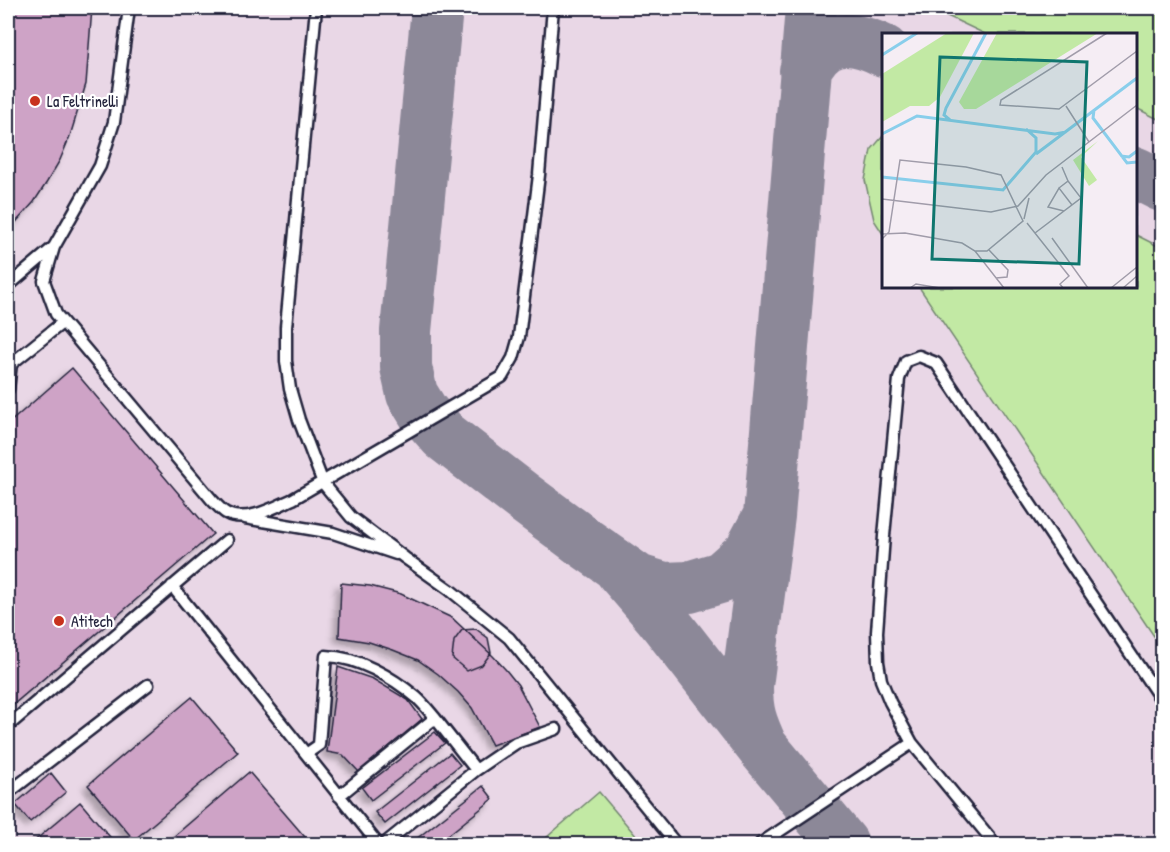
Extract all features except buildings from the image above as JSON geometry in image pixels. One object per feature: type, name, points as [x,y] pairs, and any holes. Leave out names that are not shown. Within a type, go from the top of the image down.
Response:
[{"type":"lane","points":[[129,8],[114,122],[100,166],[54,247],[44,281],[56,314],[212,500],[226,513],[333,533],[405,558]]},
{"type":"lane","points":[[316,8],[286,327],[286,361],[290,389],[299,420],[323,483],[351,517],[450,590],[509,638],[676,844]]},
{"type":"lane","points":[[240,517],[266,511],[323,483],[502,377],[513,358],[519,337],[539,175],[553,8]]},
{"type":"lane","points":[[8,286],[54,247]]},
{"type":"lane","points":[[8,389],[11,364],[62,323]]},
{"type":"lane","points":[[995,844],[912,743],[881,680],[877,632],[884,536],[899,379],[906,361],[919,356],[936,363],[1162,701]]},
{"type":"lane","points":[[8,726],[227,540]]},
{"type":"lane","points":[[172,586],[378,844]]},
{"type":"lane","points":[[306,754],[319,745],[326,656],[338,657],[374,668],[417,697],[476,770]]},
{"type":"lane","points":[[8,794],[148,685]]},
{"type":"lane","points":[[339,796],[435,718]]},
{"type":"lane","points":[[384,844],[476,770],[516,743],[556,729]]},
{"type":"lane","points":[[760,844],[912,743]]},
{"type":"shaded area","points":[[8,8],[1162,8],[1162,844],[8,844]]},
{"type":"green space","points":[[935,8],[1162,8],[1162,121],[1137,108],[1137,33],[983,33]]},
{"type":"green space","points":[[882,137],[882,232],[874,220],[865,180],[871,150]]},
{"type":"green space","points":[[1137,236],[1162,248],[1162,648],[920,288],[1137,288]]},
{"type":"green space","points":[[599,792],[643,844],[623,844],[617,838],[608,844],[539,844]]},
{"type":"taxiway","points":[[437,8],[406,331],[406,367],[412,394],[423,412],[444,436],[585,543],[638,580],[664,588],[689,587],[722,577],[749,553],[769,516]]},
{"type":"taxiway","points":[[762,747],[750,717],[747,686],[769,516],[811,8]]},
{"type":"taxiway","points":[[805,71],[820,50],[838,41],[859,42],[882,50]]},
{"type":"taxiway","points":[[1137,174],[1162,186]]},
{"type":"taxiway","points":[[621,571],[843,844]]},
{"type":"place","name":"La Feltrinelli","points":[[35,101]]},
{"type":"place","name":"Atitech","points":[[59,621]]}]
